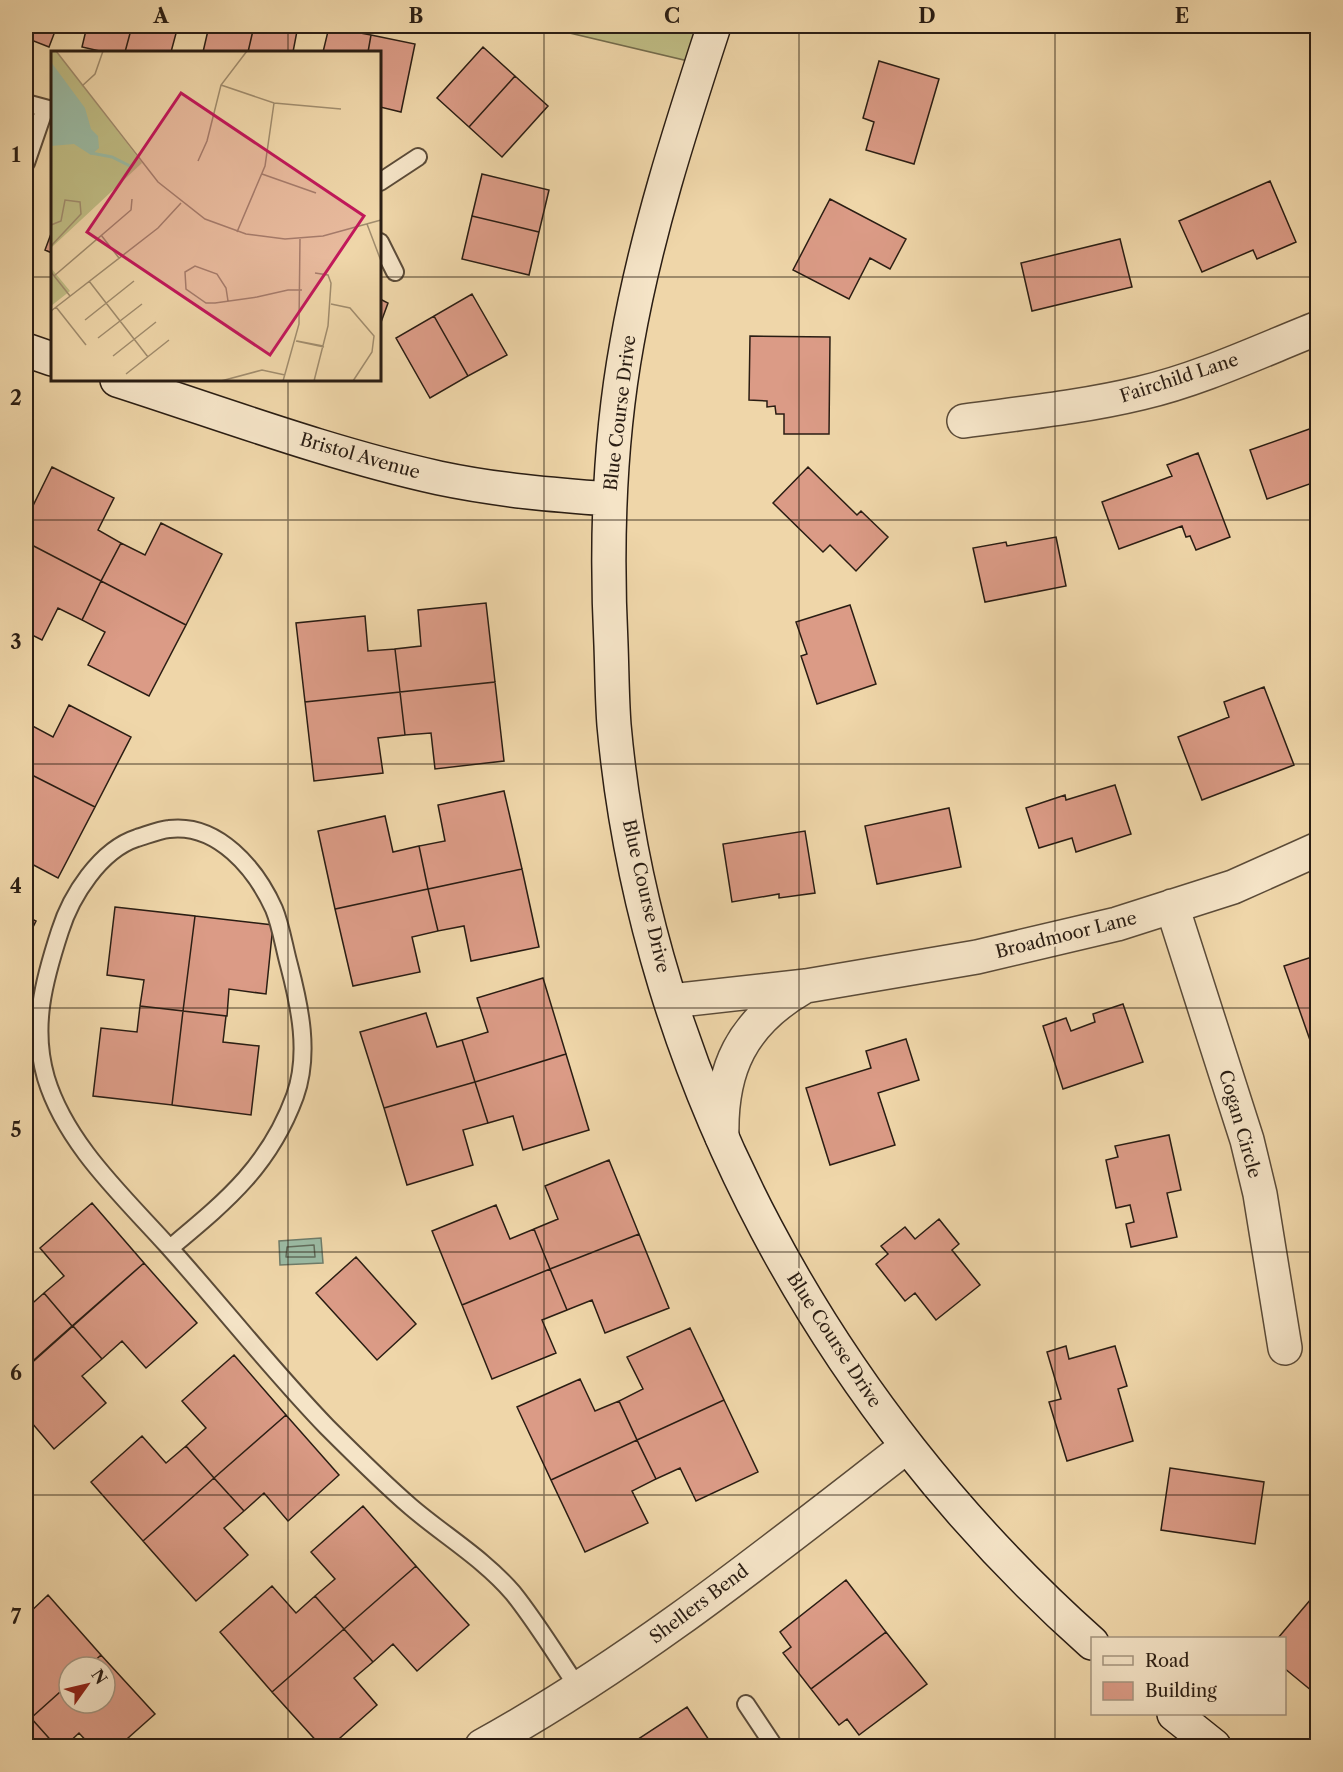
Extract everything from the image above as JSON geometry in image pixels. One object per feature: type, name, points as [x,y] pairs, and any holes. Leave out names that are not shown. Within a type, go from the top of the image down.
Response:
[{"type":"street","name":"Blue Course Drive","points":[[714,26],[675,148],[644,265],[626,345],[610,499],[608,591],[614,725],[628,822],[644,900],[671,1000],[722,1137],[800,1293],[906,1447],[986,1540],[1032,1588],[1091,1642]]},
{"type":"street","name":"Fairchild Lane","points":[[964,421],[1066,408],[1143,393],[1219,367],[1317,328]]},
{"type":"street","points":[[26,350],[51,359]]},
{"type":"street","name":"Bristol Avenue","points":[[120,381],[342,452],[438,478],[505,490],[610,499]]},
{"type":"street","name":"Broadmoor Lane","points":[[671,1000],[806,986],[977,957],[1117,924],[1233,887],[1317,849]]},
{"type":"street","name":"Cogan Circle","points":[[1172,906],[1247,1140],[1260,1194],[1285,1348]]},
{"type":"street","name":"Broadmoor Lane","points":[[722,1137],[722,1098],[730,1069],[742,1044],[757,1021],[806,986]]},
{"type":"street","name":"Shellers Bend","points":[[482,1746],[579,1689],[663,1632],[906,1447]]},
{"type":"street","points":[[1176,1715],[1214,1746]]},
{"type":"lane","points":[[26,103],[49,109],[26,163]]},
{"type":"lane","points":[[381,182],[418,157]]},
{"type":"lane","points":[[381,244],[394,272]]},
{"type":"lane","points":[[170,1248],[250,1177],[276,1138],[296,1094],[303,1058],[300,1007],[275,913],[255,873],[229,848],[199,831],[170,829],[131,840],[96,866],[65,915],[42,983],[39,1013],[40,1047],[46,1078],[58,1107],[102,1174],[326,1426],[412,1507],[474,1555],[513,1593],[579,1689]]},
{"type":"lane","points":[[746,1704],[774,1746]]},
{"type":"shaded area","points":[[540,26],[714,26],[701,64]]},
{"type":"water","points":[[321,1238],[323,1263],[280,1265],[279,1241]]},
{"type":"building","points":[[26,26],[57,26],[49,47],[26,38]]},
{"type":"building","points":[[87,26],[132,26],[125,51],[100,51],[82,47]]},
{"type":"building","points":[[132,26],[178,26],[171,51],[125,51]]},
{"type":"building","points":[[209,26],[254,26],[248,51],[203,51]]},
{"type":"building","points":[[254,26],[298,26],[293,51],[248,51]]},
{"type":"building","points":[[329,27],[371,35],[368,51],[323,51]]},
{"type":"building","points":[[371,35],[415,44],[401,112],[381,107],[381,51],[368,51]]},
{"type":"building","points":[[483,47],[515,76],[469,127],[437,98]]},
{"type":"building","points":[[879,61],[939,79],[914,164],[866,150],[874,122],[863,118]]},
{"type":"building","points":[[515,76],[548,106],[502,157],[469,127]]},
{"type":"building","points":[[482,174],[549,190],[539,232],[472,216]]},
{"type":"building","points":[[1270,181],[1296,242],[1257,259],[1253,250],[1202,272],[1179,221]]},
{"type":"building","points":[[830,199],[906,239],[890,269],[870,258],[849,299],[793,270]]},
{"type":"building","points":[[472,216],[539,232],[529,275],[462,259]]},
{"type":"building","points":[[51,234],[51,253],[45,250]]},
{"type":"building","points":[[1120,239],[1132,287],[1032,311],[1021,263]]},
{"type":"building","points":[[472,294],[507,355],[468,376],[434,316]]},
{"type":"building","points":[[381,300],[388,303],[381,322]]},
{"type":"building","points":[[434,316],[468,376],[430,398],[396,338]]},
{"type":"building","points":[[750,336],[830,337],[829,434],[784,434],[784,414],[776,414],[775,406],[767,407],[767,401],[749,400]]},
{"type":"building","points":[[1315,427],[1318,435],[1318,481],[1267,499],[1250,450]]},
{"type":"building","points":[[1198,453],[1230,537],[1196,550],[1190,536],[1186,537],[1182,526],[1119,549],[1102,502],[1172,476],[1167,465]]},
{"type":"building","points":[[52,467],[114,498],[98,530],[121,543],[101,581],[26,542],[26,520]]},
{"type":"building","points":[[808,467],[857,515],[861,511],[888,537],[856,571],[830,545],[823,552],[773,503]]},
{"type":"building","points":[[161,523],[222,554],[186,625],[101,581],[121,543],[145,555]]},
{"type":"building","points":[[1056,537],[1066,586],[985,602],[973,548],[1006,542],[1007,546]]},
{"type":"building","points":[[26,542],[101,581],[82,620],[58,608],[42,640],[26,632]]},
{"type":"building","points":[[101,581],[186,625],[149,696],[88,665],[105,632],[82,620]]},
{"type":"building","points":[[486,603],[495,682],[400,692],[395,649],[421,646],[418,610]]},
{"type":"building","points":[[850,605],[876,684],[817,704],[801,656],[807,654],[796,622]]},
{"type":"building","points":[[365,616],[368,651],[395,649],[400,692],[305,702],[296,623]]},
{"type":"building","points":[[495,682],[504,761],[435,769],[431,733],[405,735],[400,692]]},
{"type":"building","points":[[1264,687],[1294,765],[1202,800],[1178,737],[1229,717],[1224,702]]},
{"type":"building","points":[[400,692],[405,735],[378,738],[383,773],[314,781],[305,702]]},
{"type":"building","points":[[69,705],[131,737],[95,807],[26,772],[26,732],[29,724],[53,737]]},
{"type":"building","points":[[26,772],[95,807],[58,878],[26,861]]},
{"type":"building","points":[[1115,785],[1131,834],[1076,852],[1072,838],[1039,848],[1026,808],[1065,795],[1066,800]]},
{"type":"building","points":[[504,791],[522,869],[428,889],[419,846],[445,841],[438,805]]},
{"type":"building","points":[[949,808],[961,867],[877,884],[865,826]]},
{"type":"building","points":[[385,816],[393,852],[419,846],[428,889],[335,909],[318,831]]},
{"type":"building","points":[[805,831],[815,893],[779,898],[779,894],[732,902],[723,844]]},
{"type":"building","points":[[522,869],[539,947],[471,961],[464,926],[438,931],[428,889]]},
{"type":"building","points":[[428,889],[438,931],[412,937],[420,972],[353,986],[335,909]]},
{"type":"building","points":[[115,907],[195,916],[183,1011],[140,1006],[144,980],[107,975]]},
{"type":"building","points":[[26,916],[36,921],[26,941]]},
{"type":"building","points":[[195,916],[273,925],[266,994],[229,989],[227,1016],[183,1011]]},
{"type":"building","points":[[1318,955],[1318,1063],[1284,966]]},
{"type":"building","points":[[543,978],[566,1054],[475,1082],[462,1040],[488,1032],[477,998]]},
{"type":"building","points":[[1123,1004],[1143,1062],[1063,1089],[1043,1026],[1066,1018],[1071,1031],[1095,1022],[1093,1014]]},
{"type":"building","points":[[140,1006],[183,1011],[172,1105],[93,1096],[101,1028],[137,1032]]},
{"type":"building","points":[[183,1011],[226,1016],[223,1042],[259,1046],[251,1115],[172,1105]]},
{"type":"building","points":[[426,1013],[437,1047],[462,1040],[475,1082],[384,1108],[360,1032]]},
{"type":"building","points":[[906,1039],[919,1080],[878,1093],[895,1145],[830,1165],[806,1088],[871,1068],[866,1051]]},
{"type":"building","points":[[566,1054],[589,1130],[523,1150],[513,1116],[488,1123],[475,1082]]},
{"type":"building","points":[[475,1082],[488,1123],[463,1130],[473,1165],[407,1185],[384,1108]]},
{"type":"building","points":[[1169,1135],[1181,1190],[1167,1193],[1177,1237],[1131,1247],[1126,1224],[1134,1222],[1130,1205],[1116,1208],[1106,1160],[1118,1157],[1115,1146]]},
{"type":"building","points":[[609,1160],[639,1234],[550,1269],[534,1229],[558,1219],[545,1186]]},
{"type":"building","points":[[92,1203],[144,1263],[72,1326],[44,1293],[64,1276],[40,1248]]},
{"type":"building","points":[[496,1205],[510,1239],[534,1229],[550,1269],[462,1305],[432,1231]]},
{"type":"building","points":[[939,1219],[959,1244],[952,1250],[980,1285],[936,1320],[915,1293],[905,1301],[876,1264],[888,1254],[881,1246],[905,1227],[915,1239]]},
{"type":"building","points":[[639,1234],[669,1308],[605,1333],[592,1300],[567,1310],[550,1269]]},
{"type":"building","points":[[356,1257],[416,1324],[377,1360],[316,1293]]},
{"type":"building","points":[[144,1263],[197,1323],[146,1368],[122,1341],[102,1359],[73,1326]]},
{"type":"building","points":[[550,1269],[567,1310],[542,1320],[556,1353],[492,1379],[462,1305]]},
{"type":"building","points":[[44,1293],[72,1326],[26,1367],[26,1309]]},
{"type":"building","points":[[73,1326],[102,1359],[82,1376],[106,1403],[54,1449],[26,1416],[26,1368]]},
{"type":"building","points":[[690,1328],[724,1400],[637,1440],[619,1401],[643,1389],[627,1357]]},
{"type":"building","points":[[1066,1346],[1069,1359],[1115,1346],[1127,1386],[1118,1389],[1133,1441],[1067,1461],[1049,1402],[1061,1399],[1047,1352]]},
{"type":"building","points":[[234,1355],[286,1415],[214,1478],[186,1446],[206,1428],[182,1401]]},
{"type":"building","points":[[580,1379],[595,1411],[619,1401],[637,1440],[551,1480],[517,1407]]},
{"type":"building","points":[[724,1400],[758,1472],[696,1501],[680,1468],[656,1479],[637,1440]]},
{"type":"building","points":[[286,1415],[339,1475],[288,1521],[264,1493],[244,1511],[214,1478]]},
{"type":"building","points":[[142,1436],[166,1463],[186,1446],[214,1478],[143,1541],[91,1482]]},
{"type":"building","points":[[637,1440],[656,1479],[632,1491],[648,1523],[585,1552],[551,1480]]},
{"type":"building","points":[[1170,1468],[1264,1482],[1255,1544],[1161,1530]]},
{"type":"building","points":[[214,1478],[244,1511],[224,1528],[248,1555],[196,1601],[143,1541]]},
{"type":"building","points":[[363,1506],[416,1566],[344,1629],[315,1596],[335,1579],[311,1552]]},
{"type":"building","points":[[416,1566],[469,1625],[417,1671],[393,1644],[373,1662],[344,1629]]},
{"type":"building","points":[[846,1580],[886,1632],[811,1689],[783,1653],[791,1647],[780,1632]]},
{"type":"building","points":[[272,1586],[296,1613],[315,1596],[344,1629],[272,1692],[220,1632]]},
{"type":"building","points":[[48,1595],[101,1655],[57,1655],[57,1695],[31,1718],[26,1713],[26,1616]]},
{"type":"building","points":[[1311,1599],[1318,1604],[1318,1696],[1286,1670],[1286,1637],[1279,1637]]},
{"type":"building","points":[[344,1629],[373,1662],[354,1678],[377,1705],[331,1746],[321,1746],[272,1692]]},
{"type":"building","points":[[886,1632],[927,1684],[859,1735],[847,1719],[839,1725],[811,1689]]},
{"type":"building","points":[[117,1672],[155,1714],[119,1746],[91,1746],[79,1733],[65,1746],[56,1746],[31,1718],[57,1695],[57,1715],[117,1715]]},
{"type":"building","points":[[687,1707],[713,1746],[635,1746],[632,1743]]},
{"type":"building","points":[[31,1718],[56,1746],[26,1746],[26,1723]]}]
